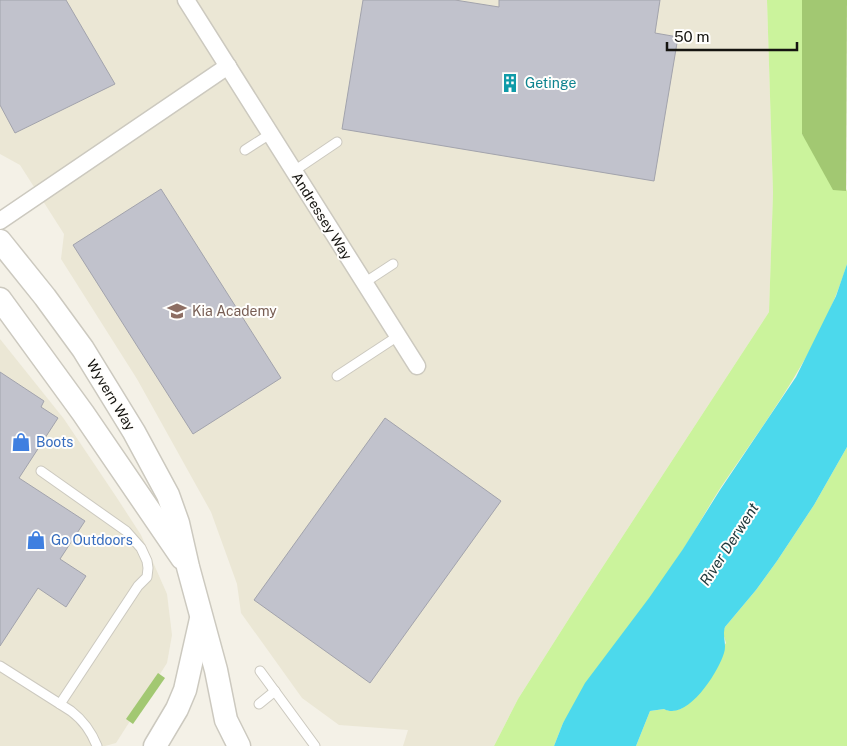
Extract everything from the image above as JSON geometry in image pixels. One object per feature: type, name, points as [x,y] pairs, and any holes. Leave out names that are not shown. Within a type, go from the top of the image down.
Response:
[{"type":"street","name":"Andressey Way","points":[[186,0],[417,366]]},
{"type":"street","points":[[0,221],[228,66]]},
{"type":"street","name":"Wyvern Way","points":[[0,241],[45,297],[83,349],[134,432],[168,495],[178,523],[216,670],[226,720],[239,746]]},
{"type":"street","name":"Wyvern Way","points":[[0,299],[83,413],[188,567]]},
{"type":"street","name":"Wyvern Way","points":[[155,746],[177,709],[185,690],[201,617]]},
{"type":"lane","points":[[245,150],[270,134]]},
{"type":"lane","points":[[294,171],[337,142]]},
{"type":"lane","points":[[364,283],[393,264]]},
{"type":"lane","points":[[337,376],[398,336]]},
{"type":"lane","points":[[41,471],[126,531],[141,548],[148,568],[146,577],[138,586],[60,704]]},
{"type":"lane","points":[[0,666],[60,704],[81,720],[90,731],[98,746]]},
{"type":"lane","points":[[260,671],[315,746]]},
{"type":"lane","points":[[259,704],[275,692]]},
{"type":"shaded area","points":[[0,0],[767,0],[773,193],[769,312],[518,699],[494,746],[403,746],[408,730],[339,725],[302,698],[241,613],[237,584],[211,512],[137,379],[61,259],[64,234],[20,165],[0,154]]},
{"type":"shaded area","points":[[0,339],[64,419],[117,498],[141,535],[167,594],[172,635],[167,663],[116,743],[105,746],[0,746]]},
{"type":"green space","points":[[767,0],[802,0],[802,134],[846,191],[847,189],[847,264],[836,295],[809,352],[793,380],[721,487],[669,570],[563,723],[554,746],[494,746],[518,699],[769,312],[773,193]]},
{"type":"green space","points":[[802,0],[847,0],[846,191],[833,190],[802,134]]},
{"type":"green space","points":[[847,447],[847,746],[636,746],[650,711],[681,709],[726,643],[723,633],[725,627],[777,561],[814,505]]},
{"type":"green space","points":[[158,673],[165,678],[133,724],[126,719]]},
{"type":"water","name":"River Derwent","points":[[847,264],[847,447],[814,505],[777,561],[725,627],[725,650],[716,671],[701,693],[692,702],[673,711],[664,709],[650,711],[636,746],[554,746],[563,723],[585,683],[683,549],[796,377],[836,296]]},
{"type":"building","points":[[0,0],[66,0],[115,84],[15,133],[0,105]]},
{"type":"building","name":"Getinge","points":[[363,0],[455,0],[499,7],[499,0],[660,0],[655,33],[678,37],[654,181],[342,129]]},
{"type":"building","name":"Kia Academy","points":[[161,189],[281,378],[193,434],[73,245]]},
{"type":"building","name":"Go Outdoors","points":[[0,372],[44,401],[41,407],[58,418],[19,478],[85,521],[60,559],[86,576],[66,607],[38,588],[0,646]]},
{"type":"building","points":[[385,418],[501,501],[370,683],[254,600]]},
{"type":"place","name":"Getinge","points":[[510,83]]},
{"type":"place","name":"Kia Academy","points":[[177,311]]},
{"type":"place","name":"Boots","points":[[21,442]]},
{"type":"place","name":"Go Outdoors","points":[[36,540]]}]
